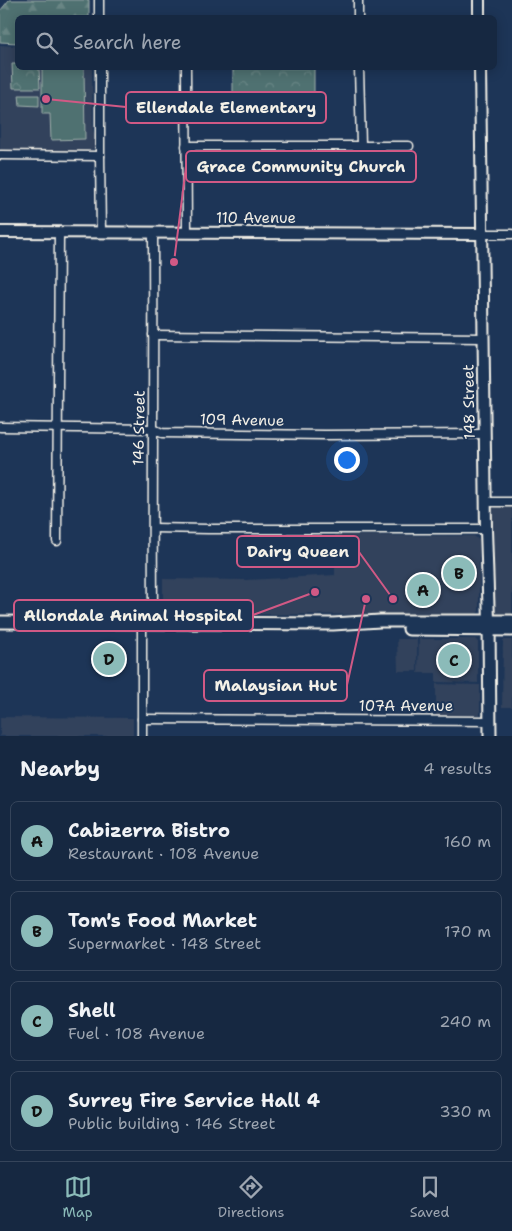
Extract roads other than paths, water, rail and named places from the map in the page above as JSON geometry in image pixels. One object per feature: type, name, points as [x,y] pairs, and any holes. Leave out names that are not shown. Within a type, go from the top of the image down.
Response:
[{"type":"main road","points":[[489,626],[512,621]]},
{"type":"main road","points":[[0,622],[333,624],[379,628],[489,626],[512,630]]},
{"type":"main road","name":"148 Street","points":[[489,626],[490,736]]},
{"type":"street","points":[[99,0],[100,15]]},
{"type":"street","points":[[358,0],[358,15]]},
{"type":"street","points":[[479,0],[479,15]]},
{"type":"street","points":[[100,70],[101,232]]},
{"type":"street","points":[[186,70],[187,233]]},
{"type":"street","points":[[359,70],[361,145]]},
{"type":"street","name":"148 Street","points":[[480,70],[484,434],[489,626]]},
{"type":"street","points":[[186,146],[409,146]]},
{"type":"street","points":[[0,155],[100,156]]},
{"type":"street","name":"110 Avenue","points":[[0,232],[512,234]]},
{"type":"street","points":[[57,541],[59,232]]},
{"type":"street","name":"146 Street","points":[[142,736],[153,528],[153,232]]},
{"type":"street","points":[[153,335],[483,338]]},
{"type":"street","name":"109 Avenue","points":[[0,427],[153,429],[162,433],[484,434]]},
{"type":"street","points":[[486,502],[512,502]]},
{"type":"street","points":[[153,528],[486,529]]},
{"type":"street","name":"107A Avenue","points":[[142,719],[490,721]]},
{"type":"place","name":"Ellendale Elementary","points":[[46,99]]},
{"type":"place","name":"Grace Community Church","points":[[174,262]]},
{"type":"place","name":"Tom's Food Market","points":[[459,573]]},
{"type":"place","name":"Cabizerra Bistro","points":[[423,590]]},
{"type":"place","name":"Allondale Animal Hospital","points":[[315,592]]},
{"type":"place","name":"Malaysian Hut","points":[[366,599]]},
{"type":"place","name":"Dairy Queen","points":[[393,599]]},
{"type":"place","name":"Surrey Fire Service Hall 4","points":[[109,659]]},
{"type":"place","name":"Shell","points":[[454,660]]}]
